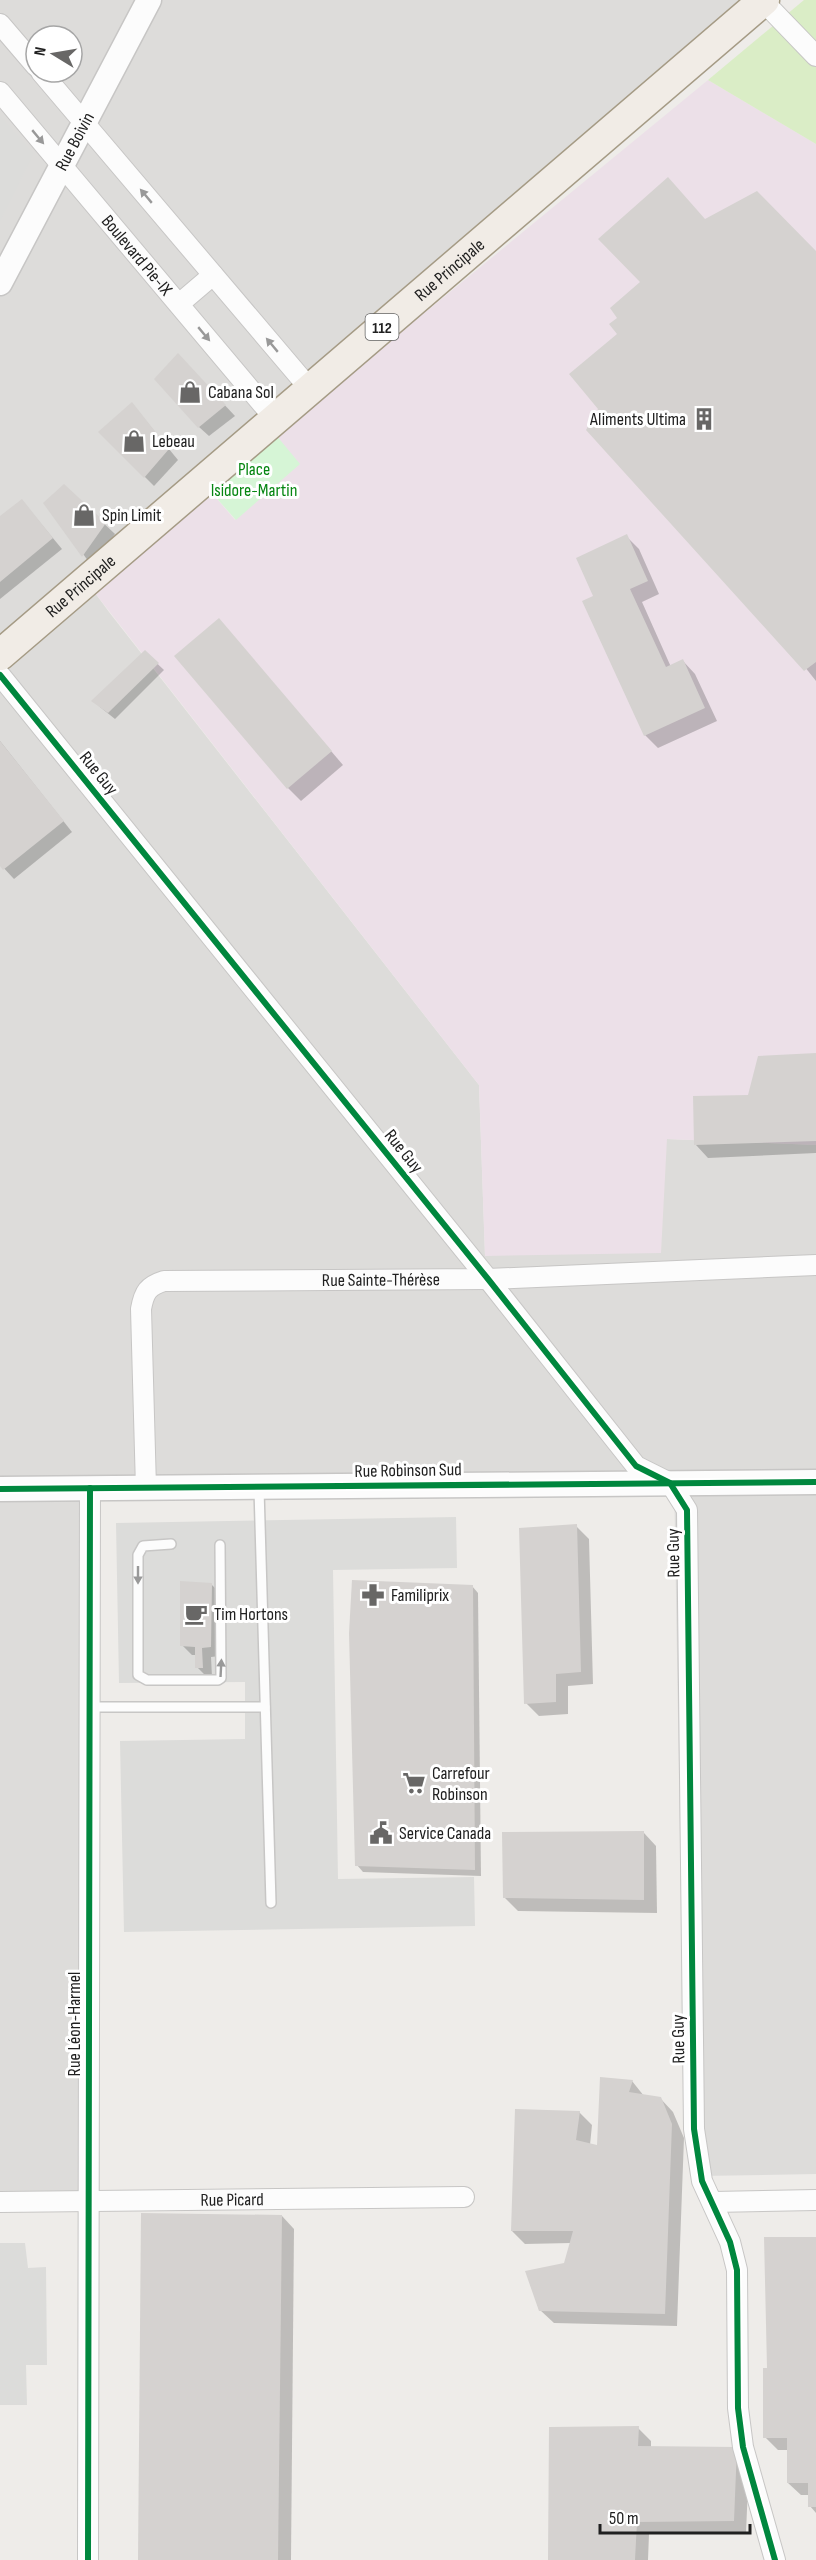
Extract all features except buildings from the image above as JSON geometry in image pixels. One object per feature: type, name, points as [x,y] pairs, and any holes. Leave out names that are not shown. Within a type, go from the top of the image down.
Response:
[{"type":"main road","name":"Rue Principale","points":[[0,655],[763,0]]},
{"type":"street","name":"Rue Boivin","points":[[0,283],[149,0]]},
{"type":"street","points":[[763,0],[816,56]]},
{"type":"street","points":[[0,24],[24,52]]},
{"type":"street","points":[[51,84],[310,389]]},
{"type":"street","name":"Boulevard Pie-IX","points":[[0,92],[275,419]]},
{"type":"street","points":[[179,304],[213,275]]},
{"type":"street","name":"Rue Guy","points":[[0,675],[488,1279],[636,1466],[670,1483],[687,1510],[694,2129],[702,2181],[730,2242],[737,2270],[738,2408],[743,2447],[775,2560]]},
{"type":"street","name":"Rue Sainte-Thérèse","points":[[146,1488],[141,1309],[144,1294],[151,1285],[164,1281],[488,1279],[816,1265]]},
{"type":"street","name":"Rue Robinson Sud","points":[[0,1489],[816,1482]]},
{"type":"street","name":"Rue Léon-Harmel","points":[[88,2560],[90,1488]]},
{"type":"street","name":"Rue Picard","points":[[0,2202],[464,2197]]},
{"type":"street","points":[[713,2202],[816,2200]]},
{"type":"lane","points":[[259,1487],[271,1903]]},
{"type":"lane","points":[[171,1544],[143,1546],[138,1555],[138,1675],[147,1680],[218,1680],[221,1678],[220,1545]]},
{"type":"lane","points":[[89,1707],[265,1707]]},
{"type":"shaded area","points":[[0,0],[771,0],[79,571],[479,1085],[485,1256],[667,1139],[816,1145],[816,2174],[700,2176],[684,2087],[674,1472],[84,1476],[90,2196],[0,2195]]},
{"type":"shaded area","points":[[708,80],[816,144],[816,1145],[667,1139],[661,1253],[485,1256],[479,1085],[95,593],[212,493],[235,520],[276,435]]},
{"type":"shaded area","points":[[0,116],[33,154],[0,221]]},
{"type":"shaded area","points":[[456,1517],[457,1568],[333,1570],[338,1879],[474,1877],[475,1926],[124,1932],[120,1741],[245,1739],[245,1682],[119,1683],[116,1523]]},
{"type":"shaded area","points":[[0,2243],[25,2243],[28,2268],[46,2267],[47,2365],[26,2365],[27,2405],[0,2405]]},
{"type":"green space","points":[[804,0],[816,0],[816,144],[708,80]]},
{"type":"green space","name":"Place Isidore-Martin","points":[[276,435],[300,464],[236,520],[212,493]]},
{"type":"cycle path","points":[[0,675],[488,1279],[636,1466],[670,1483],[687,1510],[694,2129],[702,2181],[730,2242],[737,2270],[738,2408],[743,2447],[775,2560]]},
{"type":"cycle path","points":[[0,1489],[816,1482]]},
{"type":"cycle path","points":[[88,2560],[90,1488]]},
{"type":"place","name":"Cabana Sol","points":[[190,392]]},
{"type":"place","name":"Aliments Ultima","points":[[704,419]]},
{"type":"place","name":"Lebeau","points":[[134,441]]},
{"type":"place","name":"Spin Limit","points":[[84,515]]},
{"type":"place","name":"Familiprix","points":[[373,1595]]},
{"type":"place","name":"Tim Hortons","points":[[196,1614]]},
{"type":"place","name":"Carrefour Robinson","points":[[414,1783]]},
{"type":"place","name":"Service Canada","points":[[381,1833]]}]
